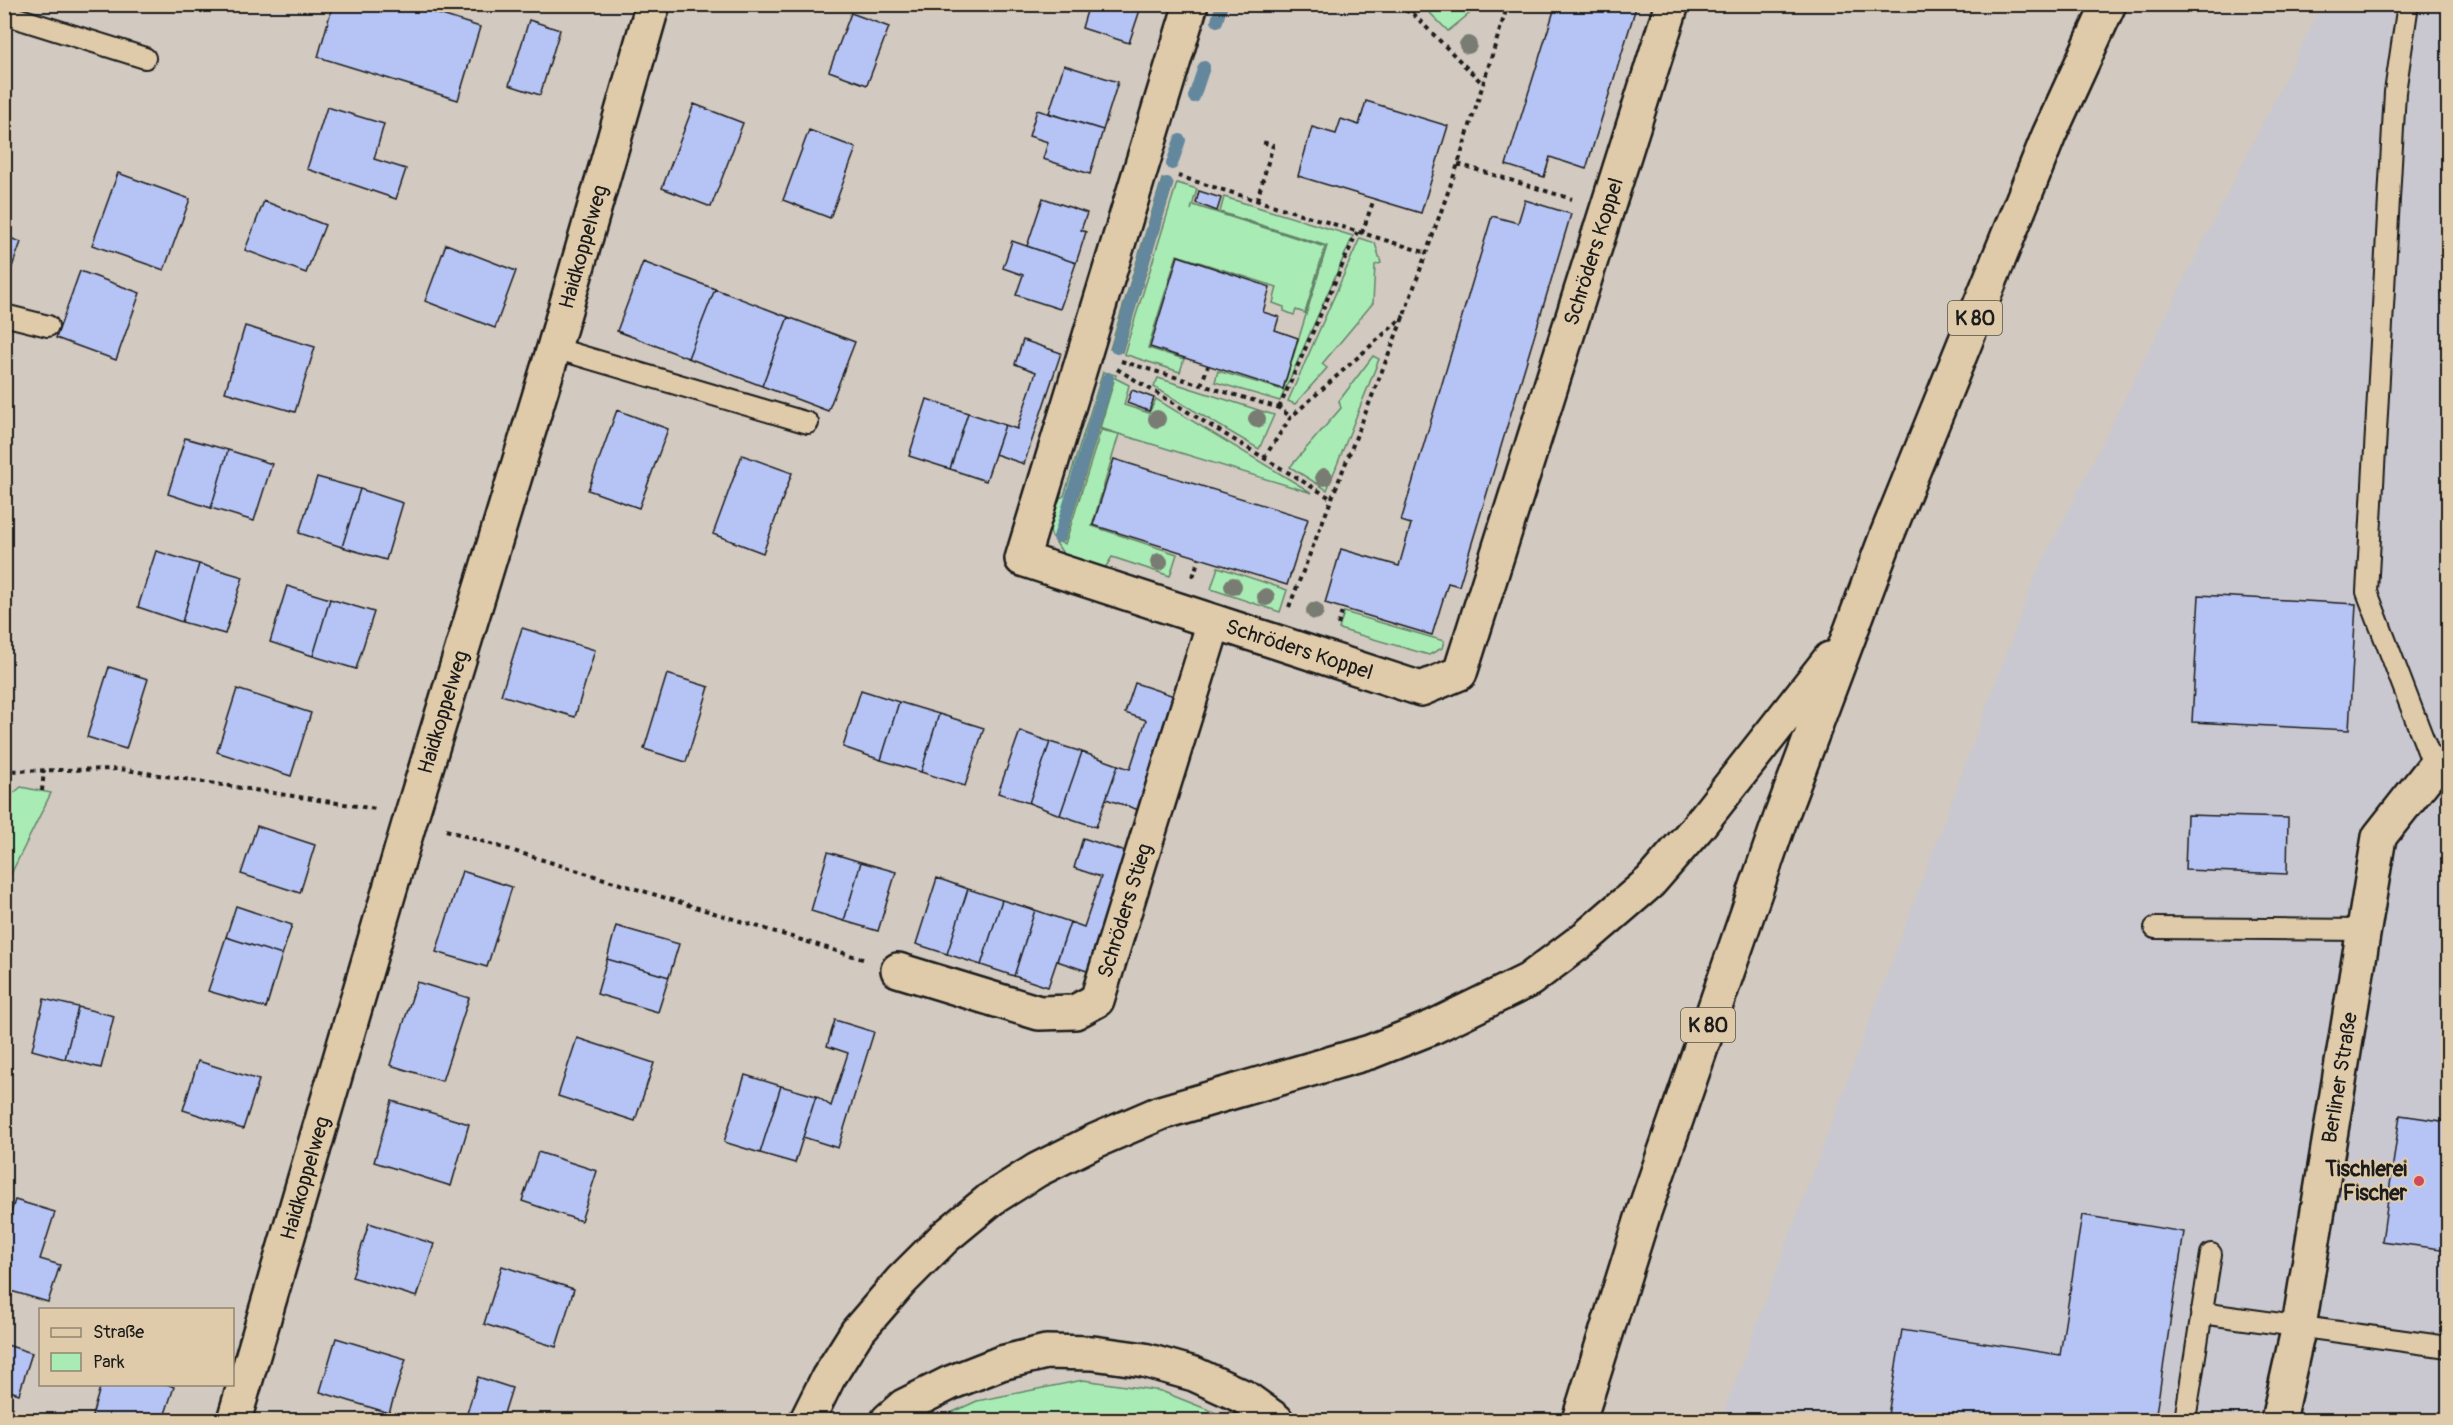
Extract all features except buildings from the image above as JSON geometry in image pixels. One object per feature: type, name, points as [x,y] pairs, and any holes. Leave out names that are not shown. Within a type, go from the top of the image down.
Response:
[{"type":"main road","name":"Haidkoppelweg","points":[[234,1420],[411,817],[554,348],[653,4]]},
{"type":"main road","name":"Schröders Koppel","points":[[1191,4],[1022,559],[1421,689],[1460,673],[1672,4]]},
{"type":"main road","name":"K 80","points":[[1579,1420],[1644,1212],[1690,1077],[1782,814],[1849,634],[2044,145],[2109,4]]},
{"type":"main road","name":"Schröders Stieg","points":[[898,970],[1040,1013],[1075,1012],[1097,1000],[1214,622]]},
{"type":"main road","points":[[807,1420],[828,1378],[857,1332],[908,1274],[945,1237],[991,1199],[1047,1165],[1160,1113],[1370,1052],[1433,1028],[1529,980],[1585,938],[1650,882],[1697,828],[1849,634]]},
{"type":"main road","name":"Berliner Straße","points":[[2278,1420],[2299,1326],[2379,837],[2441,765]]},
{"type":"main road","points":[[888,1420],[904,1406],[951,1383],[1001,1363],[1046,1352],[1093,1353],[1144,1360],[1194,1374],[1244,1397],[1275,1420]]},
{"type":"lane","points":[[2408,4],[2395,92],[2367,592],[2441,765]]},
{"type":"lane","points":[[4,14],[145,58]]},
{"type":"lane","points":[[4,315],[48,326]]},
{"type":"lane","points":[[554,348],[808,423]]},
{"type":"lane","points":[[2155,928],[2364,930]]},
{"type":"lane","points":[[2185,1420],[2211,1254]]},
{"type":"lane","points":[[2201,1314],[2448,1347]]},
{"type":"path","points":[[1388,4],[1412,13],[1483,84]]},
{"type":"path","points":[[1412,13],[1415,4]]},
{"type":"path","points":[[1285,618],[1404,315],[1458,164],[1508,4]]},
{"type":"path","points":[[1257,200],[1273,145],[1262,142]]},
{"type":"path","points":[[1458,164],[1577,200]]},
{"type":"path","points":[[1143,165],[1426,253]]},
{"type":"path","points":[[1279,408],[1374,199]]},
{"type":"path","points":[[1264,458],[1291,417],[1404,315]]},
{"type":"path","points":[[1086,351],[1279,408],[1291,417]]},
{"type":"path","points":[[1201,385],[1208,366]]},
{"type":"path","points":[[1154,392],[1332,499]]},
{"type":"path","points":[[1189,587],[1198,558]]},
{"type":"path","points":[[4,771],[120,769],[384,810],[898,970]]},
{"type":"path","points":[[42,791],[44,770]]},
{"type":"shaded area","points":[[2322,5],[2448,5],[2448,1420],[1721,1420],[2035,577]]},
{"type":"green space","points":[[1421,4],[1480,4],[1480,5],[1448,31]]},
{"type":"green space","points":[[1162,179],[1173,183],[1122,352],[1110,349]]},
{"type":"green space","points":[[1177,183],[1197,189],[1191,210],[1193,205],[1325,247],[1305,313],[1296,310],[1294,315],[1284,311],[1284,307],[1273,303],[1277,287],[1177,255],[1148,348],[1184,359],[1180,372],[1124,354]]},
{"type":"green space","points":[[1224,197],[1353,236],[1280,401],[1215,382],[1218,371],[1283,390],[1327,246],[1220,212]]},
{"type":"green space","points":[[1360,238],[1375,243],[1381,263],[1375,265],[1373,303],[1322,364],[1327,368],[1295,404],[1288,401]]},
{"type":"green space","points":[[1373,356],[1379,359],[1327,490],[1290,467],[1341,408],[1339,401]]},
{"type":"green space","points":[[1103,372],[1116,375],[1115,378],[1129,385],[1124,405],[1149,413],[1156,399],[1312,493],[1100,428],[1114,381],[1064,541],[1052,537],[1048,524],[1048,503],[1064,496]]},
{"type":"green space","points":[[1158,378],[1274,415],[1259,449],[1154,387]]},
{"type":"green space","points":[[1101,430],[1119,434],[1092,526],[1177,554],[1170,576],[1112,557],[1105,568],[1064,555],[1055,541],[1065,544]]},
{"type":"green space","points":[[1218,567],[1287,590],[1280,612],[1211,589]]},
{"type":"green space","points":[[1344,612],[1444,641],[1442,648],[1429,655],[1339,629]]},
{"type":"green space","points":[[21,787],[51,793],[5,886],[5,800]]},
{"type":"green space","points":[[1083,1380],[1161,1391],[1234,1420],[935,1420],[977,1401]]},
{"type":"waterway","points":[[1217,21],[1222,4]]},
{"type":"waterway","points":[[1194,97],[1204,67]]},
{"type":"waterway","points":[[1172,164],[1180,140]]},
{"type":"waterway","points":[[1117,348],[1167,183]]},
{"type":"waterway","points":[[1059,537],[1108,378]]},
{"type":"place","name":"Tischlerei Fischer","points":[[2419,1181]]}]
